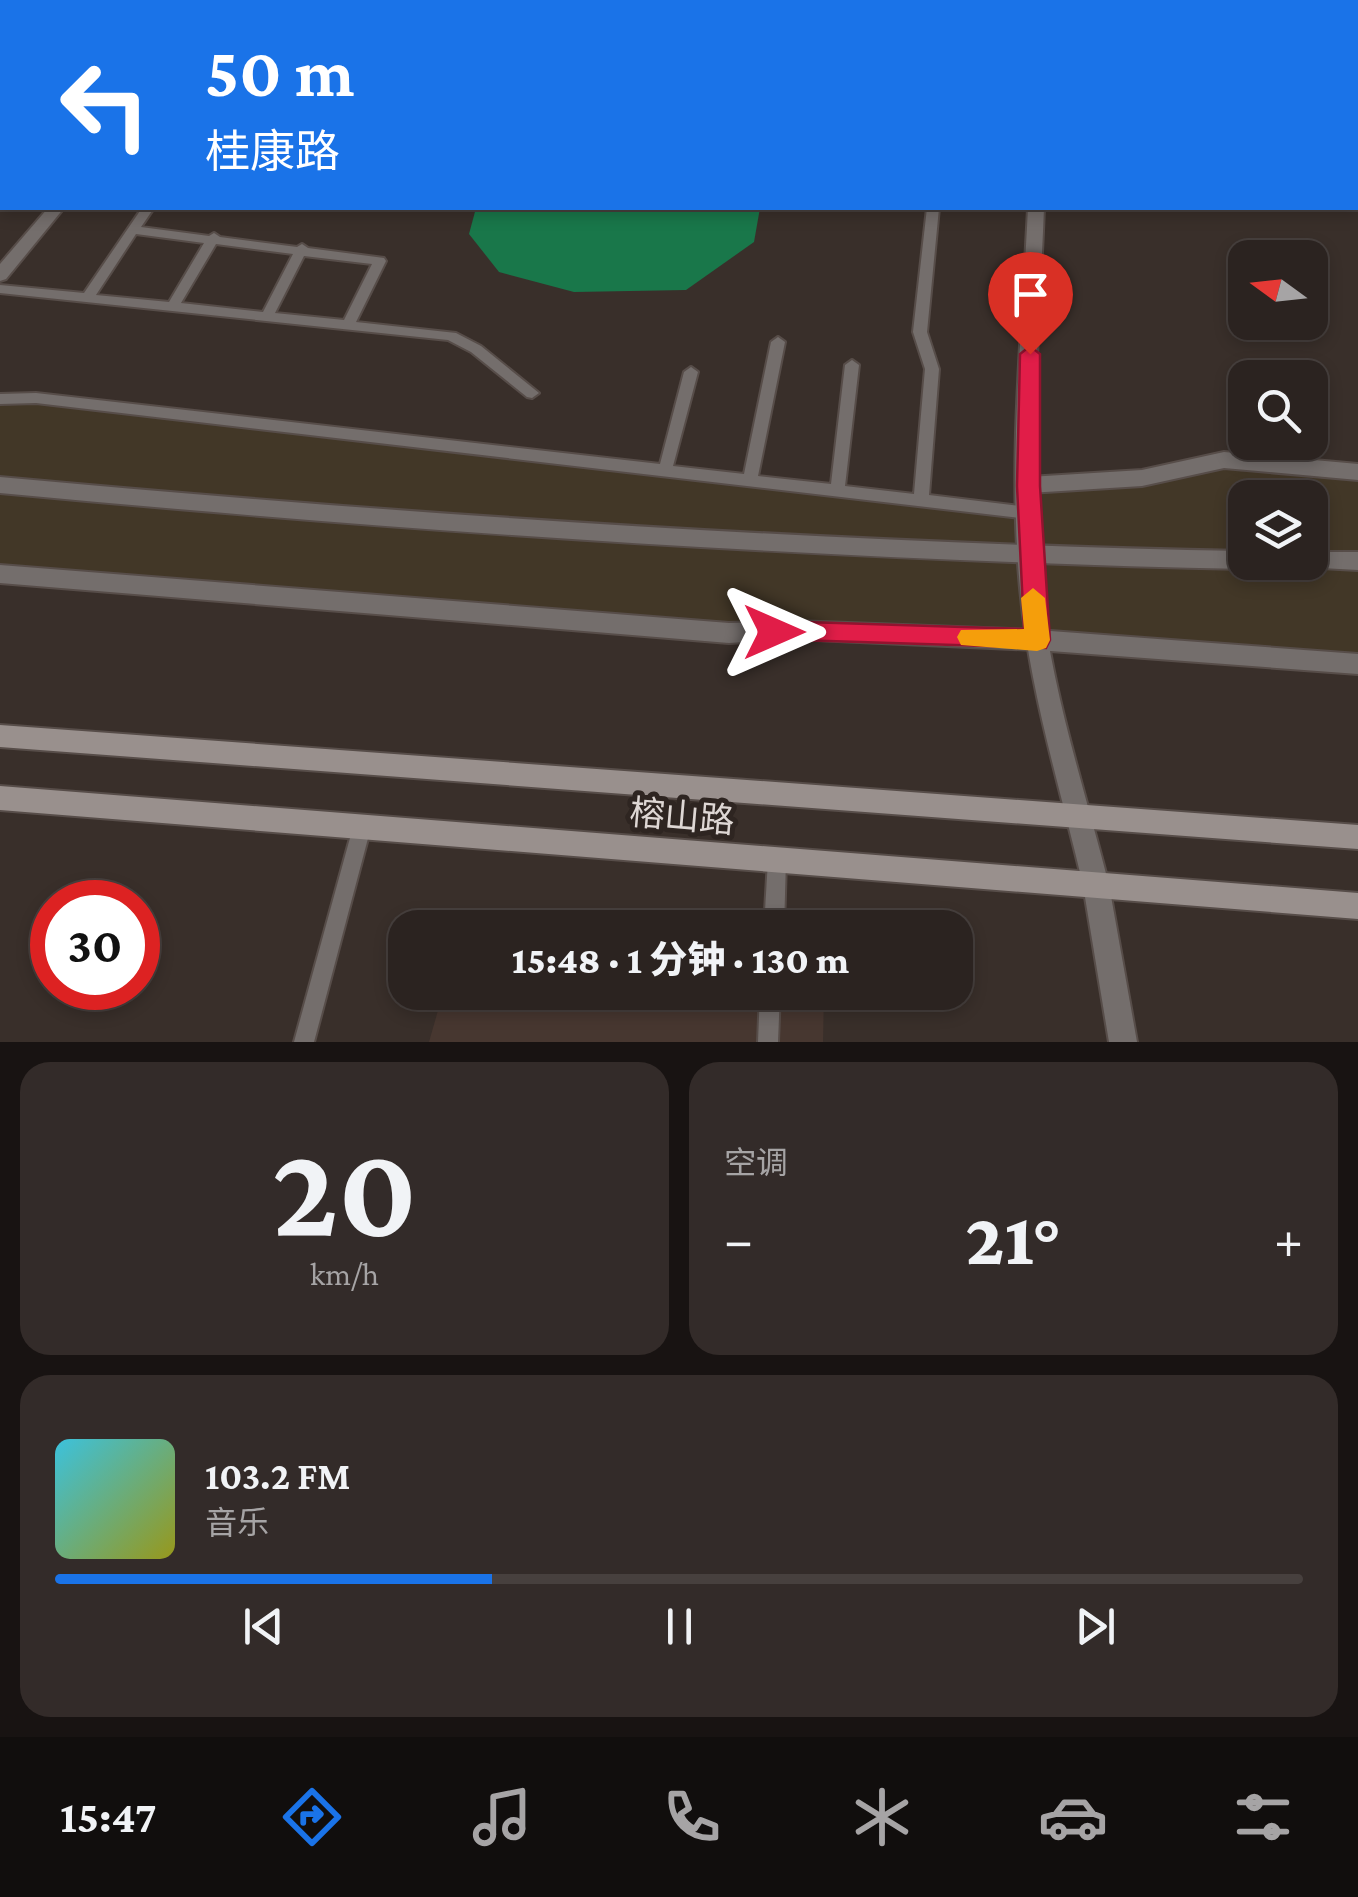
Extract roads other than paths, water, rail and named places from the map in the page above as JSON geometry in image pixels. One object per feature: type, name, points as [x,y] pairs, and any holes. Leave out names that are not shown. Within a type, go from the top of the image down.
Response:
[{"type":"main road","name":"榕山路","points":[[0,736],[1358,838]]},
{"type":"main road","name":"榕山路","points":[[0,798],[1358,906]]},
{"type":"street","points":[[0,276],[54,210]]},
{"type":"street","points":[[1036,210],[1028,486],[1037,640],[1096,885],[1123,1042]]},
{"type":"street","points":[[1028,486],[1142,478],[1224,460],[1358,472]]},
{"type":"street","points":[[0,484],[722,541],[1030,557],[1228,560]]},
{"type":"street","points":[[1328,561],[1358,561]]},
{"type":"street","points":[[0,574],[729,633],[794,630],[1037,640],[1358,664]]},
{"type":"lane","points":[[86,298],[147,210]]},
{"type":"lane","points":[[921,500],[932,369],[920,332],[932,210]]},
{"type":"lane","points":[[132,230],[380,260],[348,325]]},
{"type":"lane","points":[[172,307],[214,237]]},
{"type":"lane","points":[[267,317],[302,248]]},
{"type":"lane","points":[[0,289],[462,340],[532,393]]},
{"type":"lane","points":[[750,480],[778,342]]},
{"type":"lane","points":[[837,490],[852,365]]},
{"type":"lane","points":[[664,471],[691,372]]},
{"type":"lane","points":[[0,398],[36,398],[1029,513]]},
{"type":"lane","points":[[304,1042],[362,827]]},
{"type":"lane","points":[[775,910],[777,860]]},
{"type":"lane","points":[[768,1042],[769,1010]]}]
